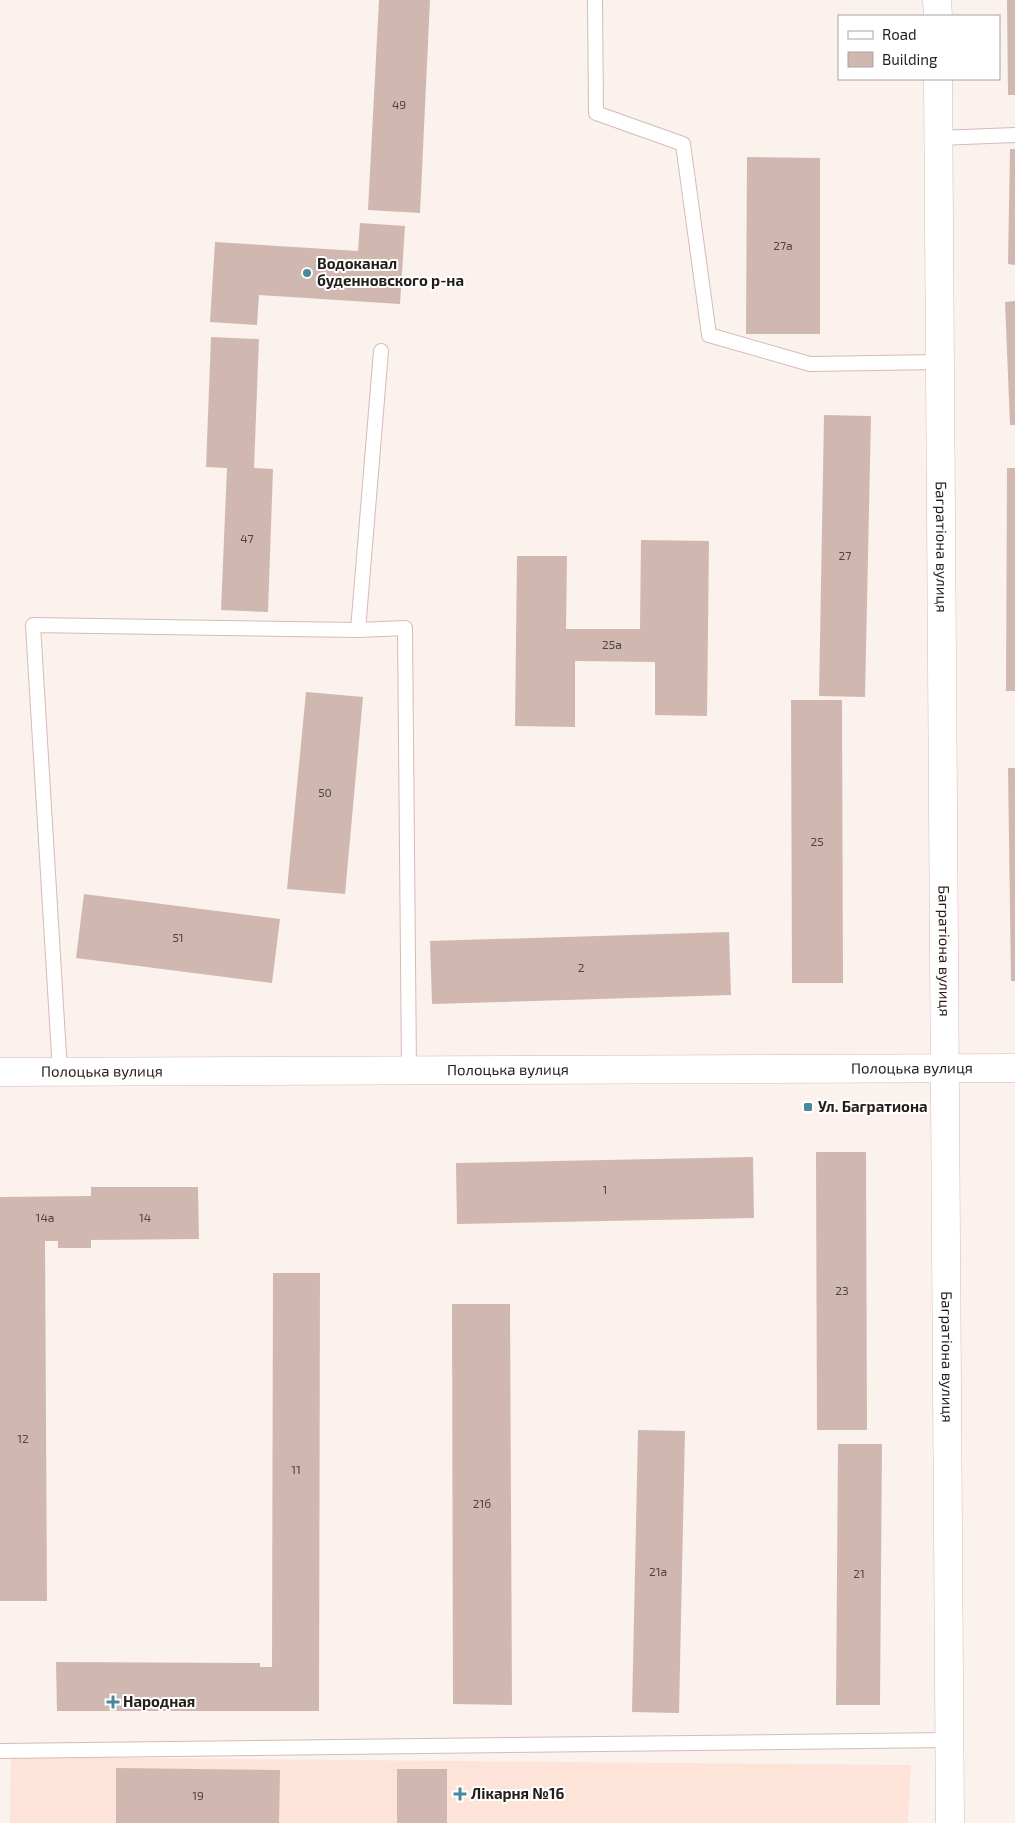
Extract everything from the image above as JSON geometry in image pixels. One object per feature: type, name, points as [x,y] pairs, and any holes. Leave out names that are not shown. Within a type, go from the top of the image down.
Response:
[{"type":"street","points":[[937,0],[938,15]]},
{"type":"street","name":"Багратіона вулиця","points":[[938,80],[950,1823]]},
{"type":"street","name":"Полоцька вулиця","points":[[0,1072],[1015,1068]]},
{"type":"lane","points":[[595,0],[596,113],[683,144],[709,335],[810,364],[940,362]]},
{"type":"lane","points":[[938,138],[1015,135]]},
{"type":"lane","points":[[358,630],[381,351]]},
{"type":"lane","points":[[60,1072],[33,625],[358,630],[405,628],[409,1071]]},
{"type":"lane","points":[[0,1751],[949,1740]]},
{"type":"shaded area","name":"Лікарня №16","points":[[11,1757],[911,1765],[908,1823],[10,1823]]},
{"type":"building","points":[[379,0],[430,0],[420,213],[368,210]]},
{"type":"building","points":[[1007,0],[1015,0],[1015,95],[1008,95]]},
{"type":"building","points":[[1010,149],[1015,149],[1015,265],[1008,264]]},
{"type":"building","points":[[747,157],[820,158],[820,334],[746,334]]},
{"type":"building","name":"Водоканал буденновского р-на","points":[[360,223],[405,226],[400,304],[259,295],[257,325],[210,322],[215,242],[358,251]]},
{"type":"building","points":[[1015,301],[1015,425],[1010,425],[1005,302]]},
{"type":"building","points":[[211,337],[259,339],[254,468],[273,469],[268,612],[221,610],[227,468],[206,467]]},
{"type":"building","points":[[824,415],[871,416],[865,697],[819,696]]},
{"type":"building","points":[[1007,468],[1015,468],[1015,691],[1006,691]]},
{"type":"building","points":[[641,540],[709,541],[707,716],[655,715],[655,662],[575,661],[575,727],[515,726],[517,556],[567,556],[566,629],[640,629]]},
{"type":"building","points":[[306,692],[363,697],[345,894],[287,889]]},
{"type":"building","points":[[791,700],[842,700],[843,983],[792,983]]},
{"type":"building","points":[[1008,768],[1015,768],[1015,981],[1011,981]]},
{"type":"building","points":[[84,894],[280,919],[272,983],[76,958]]},
{"type":"building","points":[[729,932],[731,995],[432,1004],[430,941]]},
{"type":"building","points":[[816,1152],[866,1152],[867,1430],[817,1430]]},
{"type":"building","points":[[753,1157],[754,1218],[457,1224],[456,1163]]},
{"type":"building","points":[[91,1187],[198,1187],[199,1239],[91,1240],[91,1248],[58,1248],[58,1241],[45,1241],[47,1601],[0,1601],[0,1197],[91,1196]]},
{"type":"building","points":[[273,1273],[320,1273],[319,1711],[57,1711],[56,1662],[260,1663],[260,1667],[272,1667]]},
{"type":"building","points":[[452,1304],[510,1304],[512,1705],[453,1704]]},
{"type":"building","points":[[638,1430],[685,1431],[679,1713],[632,1712]]},
{"type":"building","points":[[838,1444],[882,1444],[880,1705],[836,1705]]},
{"type":"building","points":[[116,1768],[280,1770],[279,1823],[116,1823]]},
{"type":"building","points":[[397,1769],[447,1769],[447,1823],[397,1823]]},
{"type":"place","name":"Водоканал буденновского р-на","points":[[307,273]]},
{"type":"place","name":"Ул. Багратиона","points":[[808,1107]]},
{"type":"place","name":"Народная","points":[[113,1702]]},
{"type":"place","name":"Лікарня №16","points":[[460,1794]]}]
